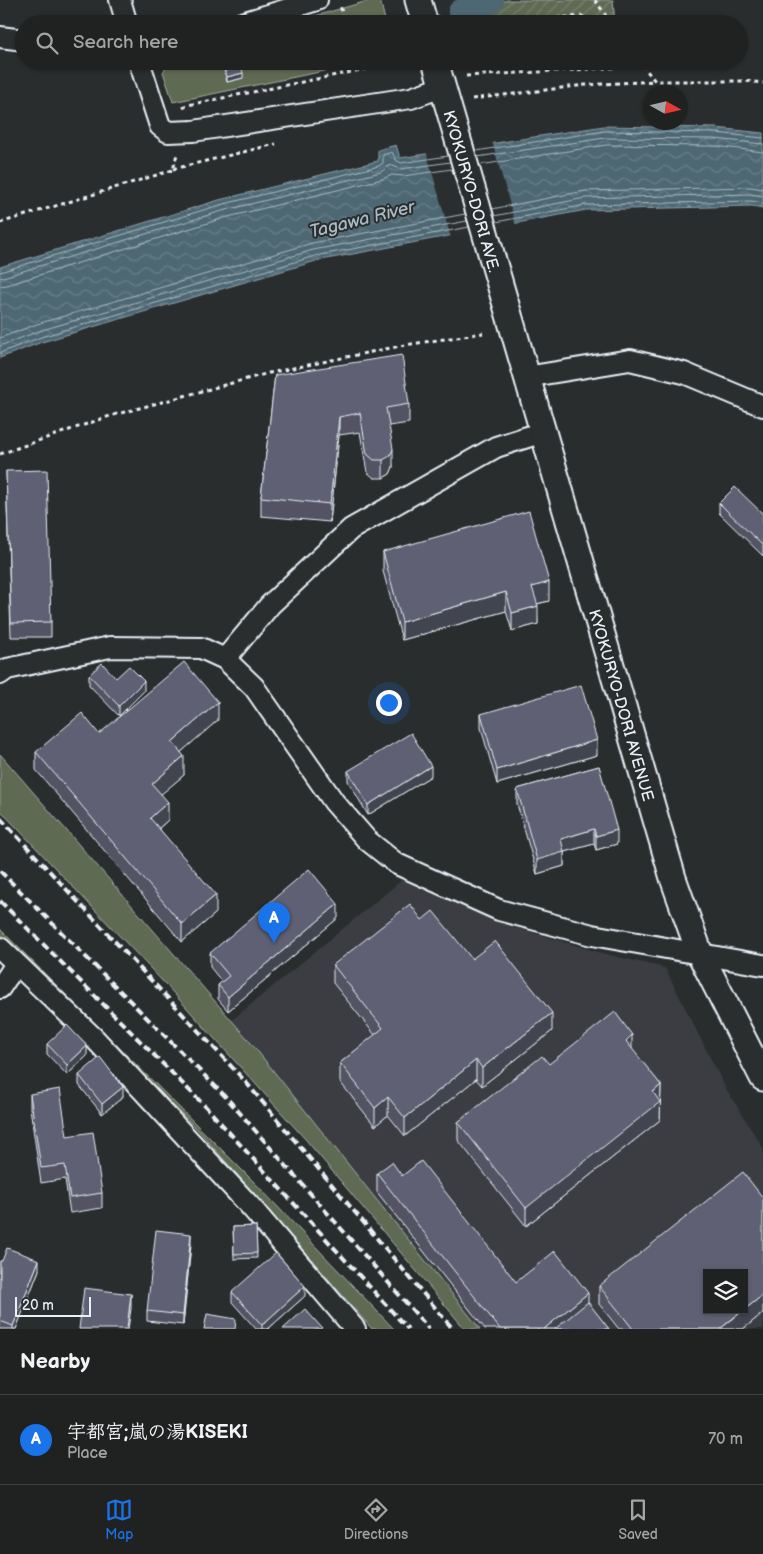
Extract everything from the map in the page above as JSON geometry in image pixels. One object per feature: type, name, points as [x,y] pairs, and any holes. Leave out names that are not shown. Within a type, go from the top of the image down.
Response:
[{"type":"street","points":[[120,0],[124,15]]},
{"type":"street","points":[[418,0],[422,15]]},
{"type":"street","points":[[266,15],[305,2]]},
{"type":"street","points":[[0,38],[15,39]]},
{"type":"street","points":[[142,70],[160,126],[168,132],[192,131],[411,98],[450,82]]},
{"type":"street","name":"KYOKURYO-DORI AVE.","points":[[441,70],[450,82],[509,320]]},
{"type":"street","name":"KYOKURYO-DORI AVENUE","points":[[509,320],[673,878],[700,954],[763,1078]]},
{"type":"street","points":[[526,377],[630,360],[684,373],[763,406]]},
{"type":"street","points":[[225,659],[270,605],[352,529],[496,447],[543,432]]},
{"type":"street","points":[[0,674],[7,669],[110,646],[201,648],[225,659],[254,687],[334,802],[367,840],[397,864],[499,910],[592,935],[763,965]]},
{"type":"street","points":[[0,948],[109,1053],[251,1207],[355,1329]]},
{"type":"street","points":[[0,988],[16,964]]},
{"type":"path","points":[[340,0],[344,15]]},
{"type":"path","points":[[595,0],[605,15]]},
{"type":"path","points":[[182,114],[183,108],[188,105],[361,70]]},
{"type":"path","points":[[450,82],[595,70]]},
{"type":"path","points":[[646,70],[656,81]]},
{"type":"path","points":[[464,100],[586,85],[656,81],[745,81],[763,83]]},
{"type":"path","points":[[0,223],[173,170],[285,142]]},
{"type":"path","points":[[173,170],[178,148]]},
{"type":"path","points":[[0,454],[110,416],[269,373],[405,346],[483,333]]},
{"type":"shaded area","points":[[402,880],[504,924],[605,954],[665,968],[725,1087],[763,1148],[763,1329],[480,1329],[232,1020]]},
{"type":"green space","points":[[371,0],[380,0],[384,15],[318,15]]},
{"type":"green space","points":[[507,0],[613,0],[614,15],[472,15]]},
{"type":"green space","points":[[164,70],[329,70],[173,102],[163,72]]},
{"type":"green space","points":[[0,754],[247,1038],[480,1329],[465,1329],[306,1140],[168,987],[0,810]]},
{"type":"green space","points":[[0,929],[257,1185],[394,1329],[372,1329],[198,1130],[0,933]]},
{"type":"water","name":"Tagawa River","points":[[604,126],[643,127],[643,130],[716,128],[763,133],[763,208],[752,206],[586,210],[316,261],[42,342],[0,358],[0,267],[219,200],[378,161],[378,150],[396,145],[400,158]]},
{"type":"pier","points":[[492,141],[516,226],[451,238],[426,151]]},
{"type":"building","points":[[225,70],[242,70],[243,73],[227,77]]},
{"type":"building","points":[[402,355],[409,404],[386,408],[393,449],[390,456],[383,460],[374,460],[367,454],[360,413],[339,417],[330,504],[261,497],[275,375]]},
{"type":"building","points":[[47,470],[51,622],[11,623],[6,471]]},
{"type":"building","points":[[735,487],[763,514],[763,546],[719,503]]},
{"type":"building","points":[[529,511],[549,582],[532,587],[538,606],[512,613],[506,592],[402,622],[383,552]]},
{"type":"building","points":[[184,662],[218,702],[172,742],[184,756],[152,784],[168,802],[150,818],[216,895],[182,924],[36,752],[82,713],[99,734]]},
{"type":"building","points":[[102,663],[116,678],[129,666],[144,681],[119,706],[89,675]]},
{"type":"building","points":[[581,685],[597,740],[497,770],[481,714]]},
{"type":"building","points":[[411,733],[431,766],[368,805],[348,771]]},
{"type":"building","points":[[599,766],[617,830],[596,836],[594,829],[561,839],[564,852],[537,860],[517,789]]},
{"type":"building","points":[[309,869],[338,904],[228,997],[218,985],[229,976],[210,953]]},
{"type":"building","points":[[410,904],[422,920],[433,911],[472,959],[495,941],[552,1013],[482,1068],[476,1060],[405,1118],[388,1097],[375,1108],[340,1063],[383,1028],[333,965]]},
{"type":"building","points":[[615,1012],[632,1035],[626,1041],[661,1085],[653,1092],[660,1102],[526,1208],[458,1122],[542,1056],[549,1064]]},
{"type":"building","points":[[67,1025],[87,1046],[67,1065],[47,1044]]},
{"type":"building","points":[[100,1057],[123,1087],[102,1104],[79,1075]]},
{"type":"building","points":[[60,1089],[67,1136],[93,1132],[102,1193],[70,1198],[65,1165],[41,1168],[30,1094]]},
{"type":"building","points":[[421,1161],[516,1282],[555,1251],[588,1293],[544,1329],[500,1329],[377,1173],[392,1162],[402,1176]]},
{"type":"building","points":[[743,1172],[763,1198],[763,1295],[748,1307],[748,1269],[703,1269],[703,1314],[738,1314],[720,1329],[633,1329],[599,1286]]},
{"type":"building","points":[[256,1226],[257,1253],[234,1254],[233,1227]]},
{"type":"building","points":[[156,1230],[191,1234],[183,1315],[147,1311]]},
{"type":"building","points":[[7,1248],[39,1260],[13,1326],[0,1321],[0,1261],[2,1261]]},
{"type":"building","points":[[276,1253],[305,1286],[262,1325],[232,1292]]},
{"type":"building","points":[[84,1288],[131,1294],[127,1329],[79,1329]]},
{"type":"building","points":[[588,1302],[609,1329],[555,1329]]},
{"type":"building","points":[[305,1309],[322,1328],[283,1329]]},
{"type":"building","points":[[207,1314],[236,1319],[235,1329],[204,1329]]},
{"type":"waterway","points":[[461,12],[491,0]]},
{"type":"railway","points":[[0,818],[244,1080],[453,1329]]},
{"type":"railway","points":[[0,871],[225,1096],[429,1329]]},
{"type":"railway","points":[[0,901],[206,1107],[408,1329]]},
{"type":"place","name":"宇都宮;嵐の湯KISEKI","points":[[274,943]]}]
